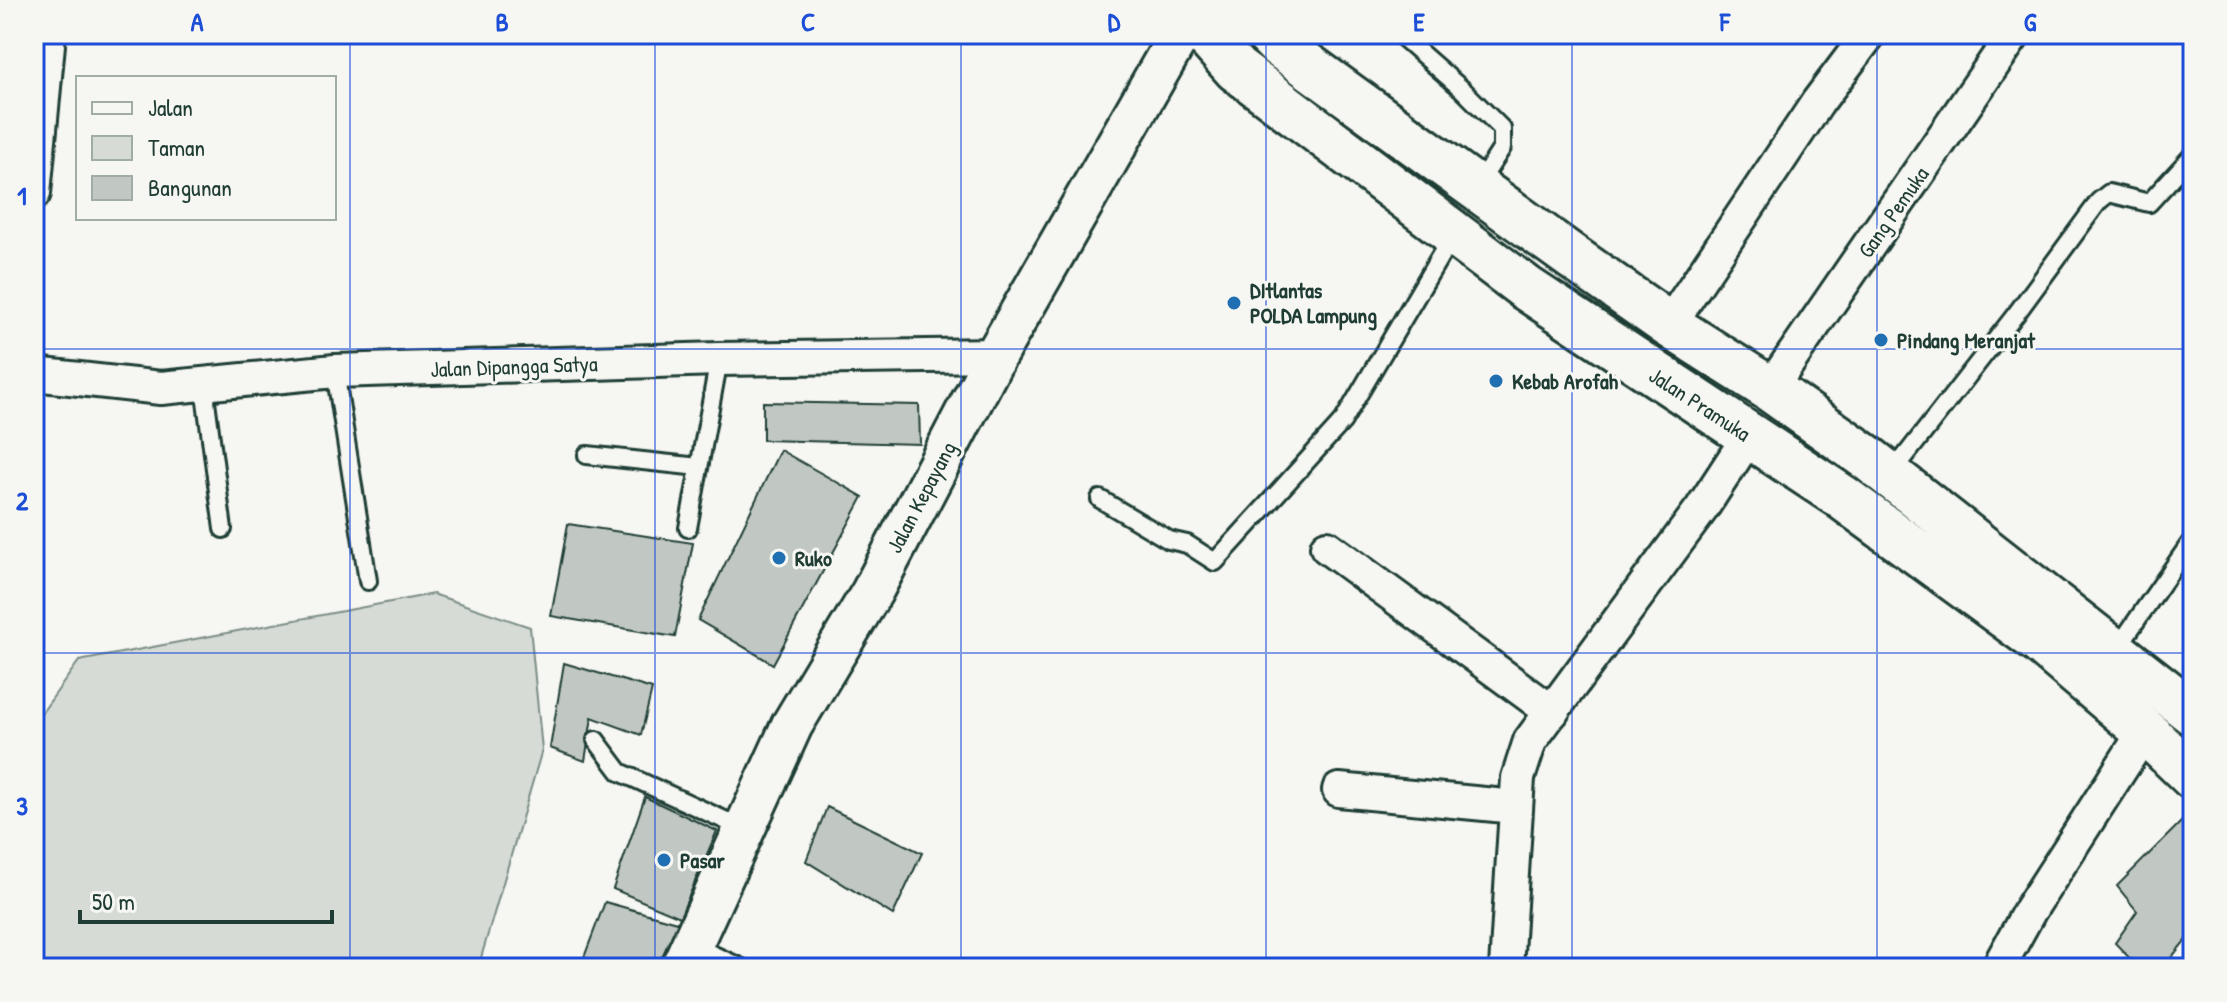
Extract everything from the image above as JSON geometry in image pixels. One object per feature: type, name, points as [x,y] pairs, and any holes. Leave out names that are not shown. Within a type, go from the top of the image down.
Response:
[{"type":"main road","name":"Jalan Pramuka","points":[[1205,34],[1236,69],[1453,234],[1607,344],[1842,497],[2040,642],[2145,731],[2193,777]]},
{"type":"main road","points":[[1268,34],[1476,188],[1669,325],[1770,389],[1879,468],[2193,713]]},
{"type":"main road","points":[[1842,497],[1879,468]]},
{"type":"street","points":[[34,193],[49,34]]},
{"type":"street","name":"Jalan Kepayang","points":[[686,956],[792,725],[872,592],[996,355],[1180,34]]},
{"type":"street","points":[[1669,325],[1818,102],[1869,34]]},
{"type":"street","name":"Gang Pemuka","points":[[1770,389],[2014,34]]},
{"type":"street","name":"Jalan Dipangga Satya","points":[[34,374],[161,388],[335,371],[719,359],[996,355]]},
{"type":"street","points":[[1506,968],[1518,778],[1530,741],[1702,508],[1749,436]]},
{"type":"street","points":[[1327,547],[1552,712]]},
{"type":"street","points":[[1998,968],[2030,910],[2145,731]]},
{"type":"street","points":[[1339,790],[1516,807]]},
{"type":"lane","points":[[1399,34],[1502,129],[1502,148],[1476,188]]},
{"type":"lane","points":[[1879,468],[2016,314],[2099,201],[2109,193],[2149,203],[2191,157]]},
{"type":"lane","points":[[1100,499],[1169,540],[1187,544],[1215,562],[1343,421],[1453,234]]},
{"type":"lane","points":[[688,528],[719,359]]},
{"type":"lane","points":[[335,371],[368,581]]},
{"type":"lane","points":[[209,382],[206,401],[223,529]]},
{"type":"lane","points":[[587,455],[699,467]]},
{"type":"lane","points":[[2115,651],[2193,539]]},
{"type":"lane","points":[[596,740],[620,772],[744,829]]},
{"type":"lane","points":[[686,956],[742,968]]},
{"type":"green space","points":[[433,594],[530,627],[542,750],[478,968],[34,968],[34,727],[79,661]]},
{"type":"building","points":[[763,402],[919,405],[920,444],[763,440]]},
{"type":"building","name":"Ruko","points":[[780,450],[863,497],[773,664],[698,620]]},
{"type":"building","points":[[568,524],[693,543],[675,637],[551,616]]},
{"type":"building","points":[[564,663],[652,689],[641,735],[592,717],[585,761],[550,748]]},
{"type":"building","name":"Pasar","points":[[645,797],[717,831],[680,917],[613,889]]},
{"type":"building","points":[[827,807],[922,853],[893,915],[806,861]]},
{"type":"building","points":[[2189,814],[2193,819],[2193,931],[2163,968],[2139,968],[2115,943],[2137,911],[2117,886]]},
{"type":"building","points":[[605,902],[680,923],[660,968],[580,968]]},
{"type":"place","name":"DItlantas POLDA Lampung","points":[[1234,303]]},
{"type":"place","name":"Pindang Meranjat","points":[[1881,340]]},
{"type":"place","name":"Kebab Arofah","points":[[1496,381]]},
{"type":"place","name":"Ruko","points":[[779,558]]},
{"type":"place","name":"Pasar","points":[[664,860]]}]
